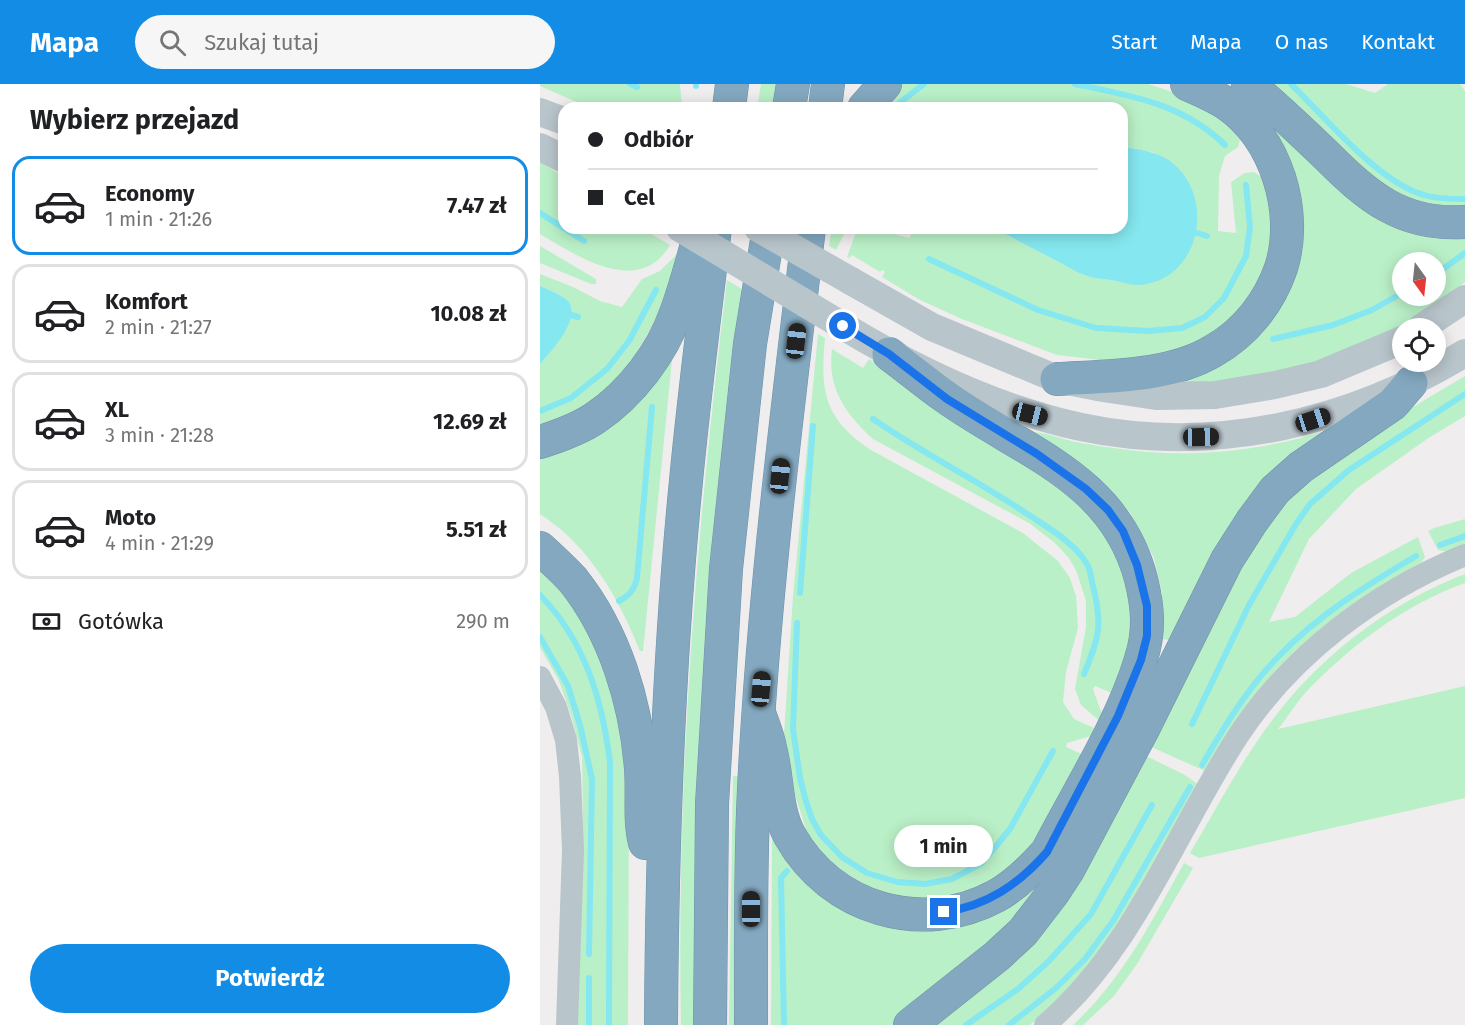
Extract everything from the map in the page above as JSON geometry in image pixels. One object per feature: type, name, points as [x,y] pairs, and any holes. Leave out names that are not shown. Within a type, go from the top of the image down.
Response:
[{"type":"highway","points":[[730,102],[732,84]]},
{"type":"highway","points":[[790,102],[793,84]]},
{"type":"highway","points":[[826,102],[828,84]]},
{"type":"highway","points":[[869,102],[885,84]]},
{"type":"highway","points":[[1058,379],[1131,374],[1195,360],[1213,351],[1244,328],[1264,303],[1275,283],[1281,266],[1286,221],[1284,202],[1273,160],[1247,123],[1228,105],[1186,84]]},
{"type":"highway","points":[[1248,84],[1267,99],[1353,183],[1378,202],[1424,220],[1465,222]]},
{"type":"highway","points":[[540,442],[565,434],[595,418],[621,396],[643,372],[662,346],[676,314],[700,234]]},
{"type":"highway","points":[[661,1025],[664,818],[678,576],[713,234]]},
{"type":"highway","points":[[710,1025],[712,804],[726,569],[750,344],[769,234]]},
{"type":"highway","points":[[751,1025],[751,885],[759,713],[777,499],[808,234]]},
{"type":"highway","points":[[759,713],[771,748],[781,813],[790,836],[807,859],[828,881],[847,895],[893,913],[925,915],[962,909],[995,896],[1031,871],[1047,852],[1118,716],[1141,660],[1147,636],[1147,606],[1137,565],[1123,531],[1108,510],[1086,489],[1037,454],[947,399],[889,354]]},
{"type":"highway","points":[[910,1025],[997,956],[1023,932],[1053,893],[1068,870],[1144,727],[1227,560],[1269,498],[1301,467],[1393,404],[1411,383]]},
{"type":"highway","points":[[540,548],[573,580],[596,615],[627,687],[641,769],[642,832],[662,915]]},
{"type":"street","points":[[540,112],[558,119]]},
{"type":"street","points":[[540,147],[558,156]]},
{"type":"street","points":[[690,234],[889,354],[958,386],[1030,414],[1093,429],[1180,438],[1222,437],[1313,420],[1363,404],[1411,383],[1465,353]]},
{"type":"street","points":[[769,234],[932,327],[1058,379],[1156,396],[1215,394],[1275,385],[1322,374],[1392,344]]},
{"type":"street","points":[[1436,318],[1465,299]]},
{"type":"street","points":[[1045,1025],[1085,986],[1106,959],[1173,852],[1238,736],[1270,694],[1315,648],[1380,598],[1427,571],[1465,555]]},
{"type":"street","points":[[540,677],[556,707],[567,740],[570,776],[573,850],[567,1025]]},
{"type":"green space","points":[[540,84],[680,84],[682,102],[576,102]]},
{"type":"green space","points":[[761,84],[780,84],[777,102],[758,102]]},
{"type":"green space","points":[[901,84],[1148,84],[1174,92],[1200,104],[1223,119],[1240,139],[1238,147],[1225,156],[1219,176],[1218,231],[1236,233],[1231,182],[1245,173],[1254,172],[1266,180],[1272,208],[1271,247],[1252,298],[1214,337],[1140,362],[1057,355],[962,319],[920,300],[882,277],[885,272],[882,270],[880,272],[852,255],[847,257],[856,234],[894,234],[909,238],[911,234],[1005,234],[1086,276],[1137,285],[1155,153],[1128,147],[1128,102],[883,102]]},
{"type":"green space","points":[[1272,84],[1346,84],[1375,93],[1388,84],[1460,84],[1465,91],[1465,207],[1444,207],[1398,194],[1375,179]]},
{"type":"green space","points":[[1280,133],[1465,238],[1465,282],[1446,297],[1446,252],[1392,252],[1392,306],[1433,306],[1413,318],[1392,318],[1392,331],[1387,334],[1309,365],[1221,383],[1173,384],[1282,300],[1275,135]]},
{"type":"green space","points":[[540,162],[558,173],[558,234],[651,234],[670,245],[657,261],[642,269],[625,271],[607,268],[589,261],[540,234]]},
{"type":"green space","points":[[831,234],[844,234],[836,250],[829,246]]},
{"type":"green space","points":[[540,246],[596,279],[596,284],[540,263]]},
{"type":"green space","points":[[678,253],[660,312],[636,354],[610,386],[585,407],[540,428],[540,364],[563,335],[572,309],[563,297],[540,286],[540,274],[600,301],[622,307],[642,279],[660,271]]},
{"type":"green space","points":[[727,280],[745,291],[700,1025],[681,1025],[680,932],[685,745],[706,466]]},
{"type":"green space","points":[[818,334],[825,338],[823,374],[828,403],[843,427],[871,450],[1023,533],[1058,561],[1070,578],[1076,596],[1078,628],[1066,672],[1063,702],[1074,719],[1094,728],[1091,736],[1067,743],[1066,747],[1086,756],[1054,822],[999,881],[953,900],[894,899],[866,886],[825,856],[807,832],[786,758],[784,734],[793,596]]},
{"type":"green space","points":[[832,349],[863,368],[869,359],[1014,452],[1077,497],[1126,565],[1136,625],[1114,694],[1095,686],[1093,689],[1103,717],[1101,722],[1081,705],[1075,689],[1086,627],[1086,601],[1076,570],[1068,557],[1055,543],[1029,523],[873,439],[854,419],[840,399],[832,376]]},
{"type":"green space","points":[[667,359],[672,360],[643,651],[640,651],[619,605],[592,562],[566,534],[540,514],[540,458],[555,454]]},
{"type":"green space","points":[[1465,376],[1465,416],[1430,437],[1356,489],[1309,539],[1269,622],[1295,617],[1351,573],[1418,537],[1425,557],[1421,563],[1380,588],[1205,771],[1149,746],[1240,559],[1290,493],[1381,426]]},
{"type":"green space","points":[[1326,431],[1300,448],[1273,473],[1171,640],[1160,639],[1162,593],[1154,558],[1131,514],[1104,483],[1063,452],[1031,432],[1098,446],[1147,452],[1199,453],[1276,444]]},
{"type":"green space","points":[[1465,519],[1465,546],[1449,552],[1438,550],[1428,531]]},
{"type":"green space","points":[[540,564],[562,588],[593,638],[617,701],[629,783],[628,1025],[577,1025],[583,824],[582,757],[559,681],[540,647]]},
{"type":"green space","points":[[1465,574],[1465,583],[1442,592],[1399,615],[1360,643],[1306,692],[1278,729],[1465,686],[1465,798],[1199,858],[1190,853],[1253,747],[1277,714],[1316,670],[1338,650],[1386,614]]},
{"type":"green space","points":[[1144,755],[1185,775],[1199,785],[1117,927],[1071,989],[1030,1025],[932,1025]]},
{"type":"green space","points":[[733,776],[745,776],[741,1025],[729,1025]]},
{"type":"green space","points":[[772,826],[859,915],[1044,875],[1033,904],[892,1025],[771,1025]]},
{"type":"green space","points":[[1184,863],[1193,868],[1137,964],[1114,996],[1083,1025],[1073,1025],[1107,989],[1135,949]]},
{"type":"water","points":[[1128,147],[1153,153],[1170,161],[1185,176],[1194,195],[1197,215],[1195,235],[1188,254],[1175,270],[1158,281],[1137,285],[1094,278],[1077,272],[1004,234],[1128,234]]},
{"type":"water","points":[[540,286],[563,297],[572,309],[563,335],[540,364]]},
{"type":"waterway","points":[[630,84],[637,87]]},
{"type":"waterway","points":[[901,102],[924,84]]},
{"type":"waterway","points":[[1075,84],[1155,103],[1173,110],[1209,131],[1225,145]]},
{"type":"waterway","points":[[1291,84],[1353,147],[1389,177],[1424,195],[1465,199]]},
{"type":"waterway","points":[[929,259],[1038,310],[1096,328],[1148,331],[1182,328],[1205,317],[1224,298],[1246,256],[1250,227],[1246,185]]},
{"type":"waterway","points":[[540,213],[558,224]]},
{"type":"waterway","points":[[1197,233],[1207,236]]},
{"type":"waterway","points":[[573,234],[584,241]]},
{"type":"waterway","points":[[1446,267],[1465,253]]},
{"type":"waterway","points":[[540,411],[571,398],[607,369],[629,341],[656,290]]},
{"type":"waterway","points":[[1273,339],[1333,325],[1372,310],[1392,299]]},
{"type":"waterway","points":[[571,315],[578,317]]},
{"type":"waterway","points":[[1192,724],[1249,605],[1310,504],[1349,470],[1465,394]]},
{"type":"waterway","points":[[619,601],[631,592],[637,578],[652,407]]},
{"type":"waterway","points":[[873,419],[1047,527],[1070,544],[1082,557],[1090,572],[1099,622],[1096,640],[1084,674]]},
{"type":"waterway","points":[[800,593],[813,426]]},
{"type":"waterway","points":[[1440,545],[1465,536]]},
{"type":"waterway","points":[[1202,765],[1247,694],[1294,641],[1344,601],[1416,556]]},
{"type":"waterway","points":[[540,595],[556,613],[580,651],[596,694],[607,739],[610,762],[609,1025]]},
{"type":"waterway","points":[[797,623],[793,729],[805,798],[812,819],[821,835],[842,857],[867,873],[897,882],[925,884],[952,879],[982,863],[1010,829],[1053,751]]},
{"type":"waterway","points":[[540,637],[568,686],[580,725],[592,779],[589,954]]},
{"type":"waterway","points":[[1009,1025],[1056,988],[1085,959],[1113,921],[1190,787]]},
{"type":"waterway","points":[[966,1025],[1018,989],[1049,961],[1091,914],[1152,805]]},
{"type":"waterway","points":[[784,1025],[781,878],[787,871]]},
{"type":"waterway","points":[[589,978],[589,1025]]},
{"type":"route","points":[[843,326],[889,354],[947,399],[1037,454],[1086,489],[1108,510],[1123,531],[1137,565],[1147,606],[1147,636],[1141,660],[1118,716],[1047,852],[1031,871],[995,896],[962,909],[944,912]]}]
